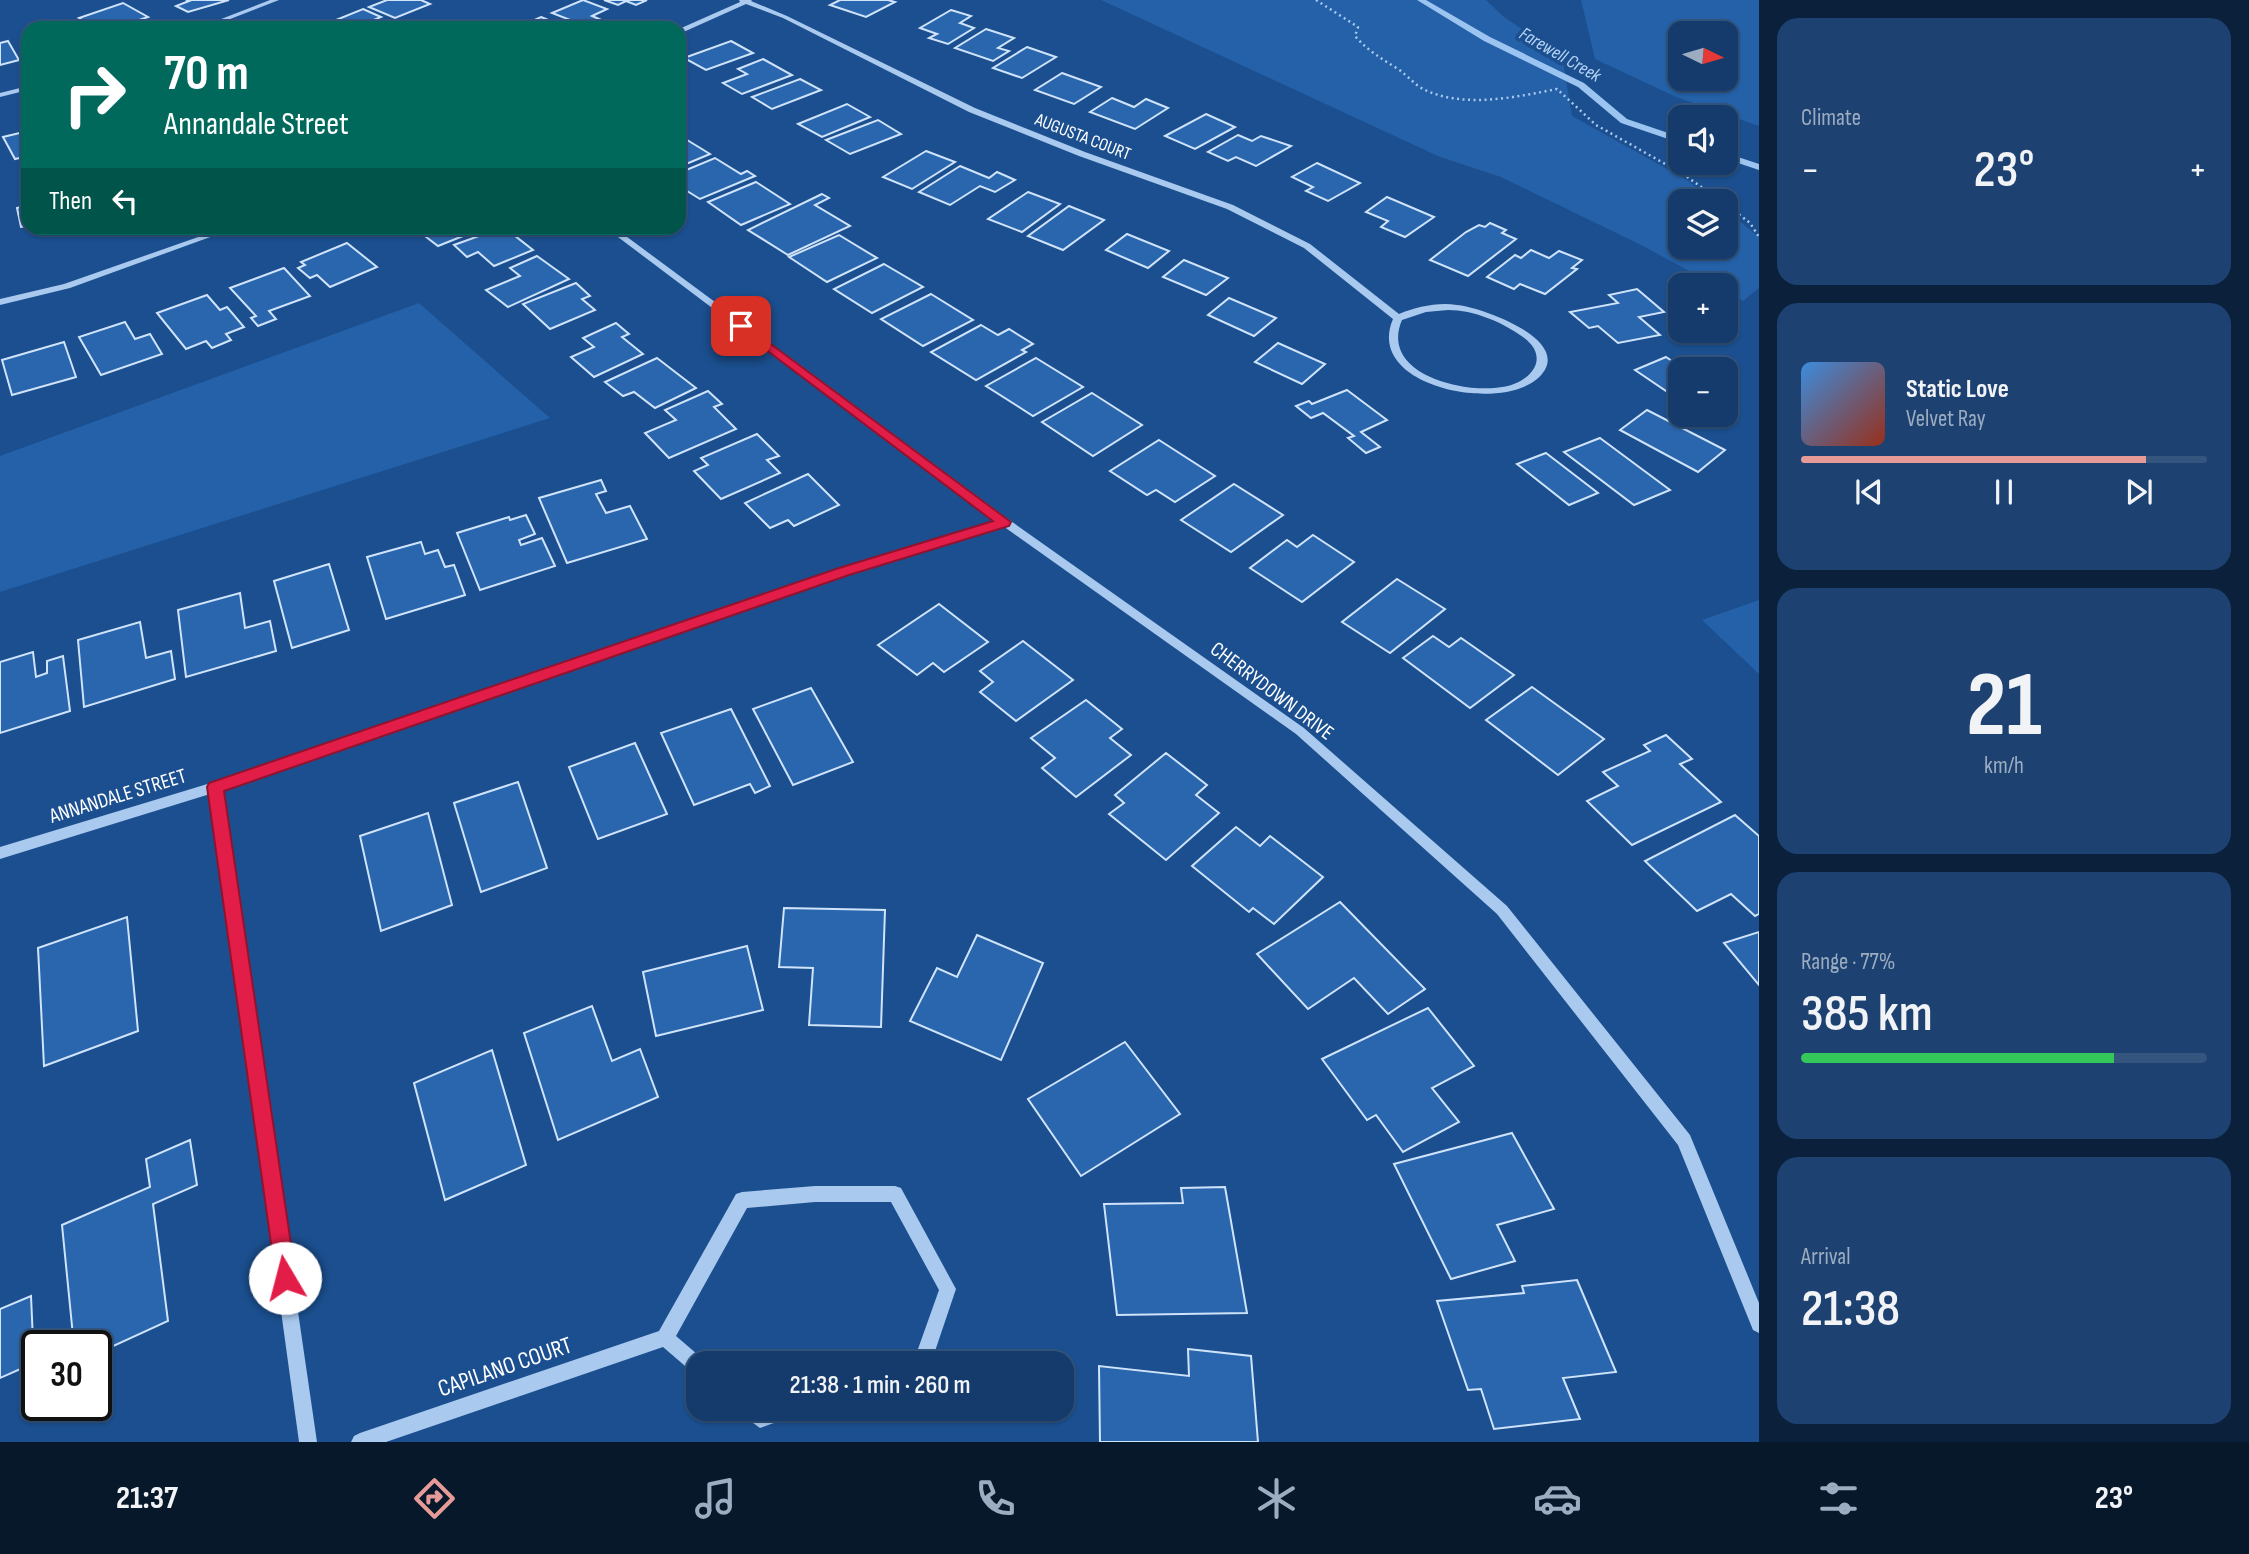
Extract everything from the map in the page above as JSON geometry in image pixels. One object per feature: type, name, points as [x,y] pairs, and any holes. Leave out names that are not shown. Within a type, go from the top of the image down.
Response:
[{"type":"street","points":[[220,21],[275,0]]},
{"type":"street","points":[[686,29],[746,1]]},
{"type":"street","name":"AUGUSTA COURT","points":[[746,1],[785,17],[972,110],[1082,154],[1230,207],[1307,246],[1398,318]]},
{"type":"street","points":[[0,95],[21,90]]},
{"type":"street","points":[[0,302],[67,286],[211,235]]},
{"type":"street","name":"CHERRYDOWN DRIVE","points":[[619,235],[1004,522],[1300,731],[1502,910],[1684,1140],[1759,1324]]},
{"type":"street","points":[[1455,307],[1502,319],[1521,330],[1535,344],[1542,358],[1539,371],[1529,382],[1501,391],[1465,391],[1440,384],[1418,373],[1402,360],[1393,346],[1392,333],[1398,318],[1414,311],[1455,307]]},
{"type":"street","name":"ANNANDALE STREET","points":[[0,853],[215,787],[844,571],[1004,522]]},
{"type":"street","points":[[215,787],[308,1442]]},
{"type":"street","points":[[686,1356],[665,1338],[742,1200],[815,1194],[895,1194],[948,1289],[926,1351]]},
{"type":"street","name":"CAPILANO COURT","points":[[360,1442],[665,1338]]},
{"type":"path","points":[[1316,0],[1350,19],[1358,27],[1355,36],[1363,47],[1403,72],[1421,89],[1453,98],[1506,97],[1557,89],[1596,125],[1683,174],[1704,189]]},
{"type":"path","points":[[1738,214],[1751,223],[1759,237]]},
{"type":"shaded area","points":[[1101,0],[1486,0],[1504,17],[1562,56],[1572,116],[1668,169],[1668,175],[1678,175],[1699,189],[1668,189],[1668,259],[1738,259],[1738,220],[1759,237],[1759,288],[1743,301],[1738,298],[1738,273],[1693,273],[1501,177],[1440,157]]},
{"type":"shaded area","points":[[1581,0],[1759,0],[1759,126],[1738,119],[1738,105],[1699,105],[1595,59]]},
{"type":"shaded area","points":[[419,303],[550,418],[0,592],[0,456]]},
{"type":"shaded area","points":[[1759,600],[1759,674],[1702,620]]},
{"type":"building","points":[[186,0],[229,0],[188,12],[176,6],[189,1]]},
{"type":"building","points":[[387,0],[421,0],[430,4],[395,18],[369,7]]},
{"type":"building","points":[[583,0],[607,9],[592,16],[599,19],[594,21],[573,21],[552,13]]},
{"type":"building","points":[[604,0],[647,0],[636,5],[626,1],[618,5]]},
{"type":"building","points":[[840,0],[895,2],[866,17],[830,5]]},
{"type":"building","points":[[123,3],[148,17],[136,21],[84,21],[79,18]]},
{"type":"building","points":[[363,9],[381,17],[371,21],[333,21]]},
{"type":"building","points":[[951,10],[971,16],[960,23],[974,28],[948,44],[929,38],[937,34],[920,28]]},
{"type":"building","points":[[541,17],[551,21],[532,21]]},
{"type":"building","points":[[986,29],[1014,38],[998,48],[1009,51],[993,61],[955,48]]},
{"type":"building","points":[[8,41],[19,60],[0,65],[0,43]]},
{"type":"building","points":[[731,41],[753,53],[706,70],[686,57]]},
{"type":"building","points":[[1027,47],[1056,57],[1022,78],[993,68]]},
{"type":"building","points":[[763,59],[792,75],[742,94],[723,83],[747,74],[738,69]]},
{"type":"building","points":[[1062,73],[1101,87],[1074,104],[1035,90]]},
{"type":"building","points":[[800,79],[821,90],[772,109],[752,97]]},
{"type":"building","points":[[1112,98],[1134,107],[1146,99],[1168,108],[1135,129],[1090,112]]},
{"type":"building","points":[[847,104],[870,117],[822,137],[798,124]]},
{"type":"building","points":[[1206,114],[1235,127],[1195,149],[1165,136]]},
{"type":"building","points":[[878,120],[901,134],[850,154],[826,140]]},
{"type":"building","points":[[21,133],[21,158],[15,159],[3,137]]},
{"type":"building","points":[[1238,135],[1252,141],[1261,136],[1291,146],[1256,166],[1236,157],[1228,161],[1208,152]]},
{"type":"building","points":[[686,139],[710,154],[686,164]]},
{"type":"building","points":[[926,151],[955,162],[912,189],[883,177]]},
{"type":"building","points":[[715,158],[741,174],[747,171],[755,176],[700,199],[686,190],[686,170]]},
{"type":"building","points":[[1317,163],[1360,183],[1328,201],[1306,191],[1313,187],[1292,177]]},
{"type":"building","points":[[960,166],[989,178],[997,172],[1015,180],[995,192],[980,186],[950,205],[919,192]]},
{"type":"building","points":[[756,182],[790,204],[741,225],[708,202]]},
{"type":"building","points":[[1028,192],[1060,204],[1022,232],[988,219]]},
{"type":"building","points":[[822,194],[829,198],[815,205],[850,226],[788,255],[748,230]]},
{"type":"building","points":[[1387,197],[1434,217],[1405,237],[1381,227],[1388,221],[1366,212]]},
{"type":"building","points":[[1069,206],[1104,220],[1063,250],[1028,236]]},
{"type":"building","points":[[21,207],[21,227],[17,208]]},
{"type":"building","points":[[1490,223],[1506,230],[1502,233],[1516,239],[1468,276],[1430,260],[1466,232]]},
{"type":"building","points":[[1127,234],[1169,251],[1148,268],[1106,250]]},
{"type":"building","points":[[424,235],[466,235],[438,246]]},
{"type":"building","points":[[482,235],[514,235],[533,250],[494,266],[478,252],[467,257],[454,245]]},
{"type":"building","points":[[839,235],[877,258],[827,282],[789,257]]},
{"type":"building","points":[[347,243],[377,267],[330,287],[317,275],[310,278],[298,268],[305,265],[301,262]]},
{"type":"building","points":[[1531,250],[1549,258],[1559,251],[1582,260],[1572,268],[1577,269],[1545,294],[1520,284],[1514,289],[1487,277],[1515,255],[1521,258]]},
{"type":"building","points":[[537,256],[569,279],[508,307],[486,290],[520,276],[510,268]]},
{"type":"building","points":[[1184,260],[1228,278],[1206,295],[1163,277]]},
{"type":"building","points":[[884,264],[923,287],[872,313],[834,289]]},
{"type":"building","points":[[284,268],[310,296],[269,311],[276,319],[258,326],[251,318],[256,316],[230,288]]},
{"type":"building","points":[[576,283],[590,296],[582,299],[595,310],[550,329],[523,304]]},
{"type":"building","points":[[1637,289],[1664,312],[1639,317],[1660,335],[1618,343],[1598,326],[1589,328],[1570,312],[1618,303],[1609,295]]},
{"type":"building","points":[[931,294],[973,320],[923,346],[881,319]]},
{"type":"building","points":[[207,295],[220,310],[227,307],[244,327],[226,334],[231,340],[212,348],[206,341],[186,349],[157,313]]},
{"type":"building","points":[[1229,298],[1276,318],[1254,336],[1208,315]]},
{"type":"building","points":[[125,322],[135,339],[150,334],[162,354],[101,375],[79,337]]},
{"type":"building","points":[[616,323],[629,334],[622,337],[643,354],[594,377],[571,357],[594,347],[583,338]]},
{"type":"building","points":[[981,325],[998,335],[1009,329],[1033,344],[1022,350],[1026,352],[976,380],[931,352]]},
{"type":"building","points":[[64,342],[76,377],[12,395],[2,360]]},
{"type":"building","points":[[1278,343],[1325,364],[1302,384],[1255,362]]},
{"type":"building","points":[[657,358],[696,388],[655,408],[634,392],[623,396],[605,382]]},
{"type":"building","points":[[1036,358],[1083,387],[1033,416],[986,386]]},
{"type":"building","points":[[1668,358],[1668,392],[1635,370]]},
{"type":"building","points":[[1347,390],[1387,420],[1361,432],[1380,447],[1366,453],[1348,438],[1354,436],[1323,413],[1311,418],[1296,406],[1309,401],[1312,404]]},
{"type":"building","points":[[708,391],[722,404],[714,407],[736,429],[669,458],[645,433],[676,420],[665,410]]},
{"type":"building","points":[[1092,393],[1142,425],[1093,456],[1042,422]]},
{"type":"building","points":[[1647,410],[1668,421],[1668,427],[1680,427],[1725,450],[1698,472],[1620,430]]},
{"type":"building","points":[[757,434],[779,456],[767,460],[780,473],[721,499],[694,471],[708,465],[701,458]]},
{"type":"building","points":[[1600,438],[1670,490],[1634,505],[1564,452]]},
{"type":"building","points":[[1159,440],[1215,476],[1175,502],[1156,490],[1147,495],[1110,471]]},
{"type":"building","points":[[1546,453],[1598,493],[1569,505],[1517,464]]},
{"type":"building","points":[[808,474],[839,505],[794,526],[788,520],[770,528],[745,503]]},
{"type":"building","points":[[601,480],[606,491],[596,494],[606,513],[630,506],[647,539],[567,563],[539,498]]},
{"type":"building","points":[[1234,484],[1283,515],[1231,552],[1181,520]]},
{"type":"building","points":[[526,515],[535,534],[519,540],[521,545],[542,538],[555,566],[480,590],[457,533],[509,517],[510,520]]},
{"type":"building","points":[[1313,535],[1354,562],[1302,602],[1250,568],[1287,540],[1297,547]]},
{"type":"building","points":[[421,542],[425,554],[438,550],[445,567],[454,565],[465,595],[386,619],[367,557]]},
{"type":"building","points":[[329,564],[349,630],[292,648],[274,581]]},
{"type":"building","points":[[1397,579],[1445,609],[1390,653],[1342,622]]},
{"type":"building","points":[[240,593],[245,628],[270,621],[276,651],[186,677],[178,610]]},
{"type":"building","points":[[939,604],[988,642],[944,672],[933,663],[917,675],[878,645]]},
{"type":"building","points":[[140,622],[146,658],[171,651],[175,679],[84,707],[78,640]]},
{"type":"building","points":[[1433,636],[1449,647],[1461,638],[1514,675],[1470,708],[1403,658]]},
{"type":"building","points":[[1023,641],[1073,680],[1016,721],[980,692],[993,682],[980,671]]},
{"type":"building","points":[[33,652],[36,677],[47,673],[47,661],[63,656],[70,711],[0,733],[0,662]]},
{"type":"building","points":[[1532,687],[1604,739],[1558,775],[1486,720]]},
{"type":"building","points":[[811,688],[853,762],[793,785],[753,709]]},
{"type":"building","points":[[1086,700],[1122,729],[1110,738],[1131,755],[1076,797],[1042,768],[1055,758],[1031,738]]},
{"type":"building","points":[[731,709],[770,786],[755,793],[750,784],[694,805],[661,733]]},
{"type":"building","points":[[1666,735],[1692,759],[1680,764],[1721,802],[1632,845],[1587,801],[1618,786],[1603,772],[1650,751],[1644,745]]},
{"type":"building","points":[[635,743],[667,814],[598,839],[569,767]]},
{"type":"building","points":[[1166,753],[1207,785],[1196,795],[1219,813],[1166,860],[1109,814],[1124,803],[1115,795]]},
{"type":"building","points":[[518,782],[547,868],[481,892],[454,803]]},
{"type":"building","points":[[428,813],[452,905],[381,931],[360,836]]},
{"type":"building","points":[[1735,815],[1759,836],[1759,914],[1755,916],[1731,894],[1697,911],[1645,861]]},
{"type":"building","points":[[1236,827],[1260,846],[1270,836],[1323,877],[1274,924],[1253,908],[1249,912],[1192,866]]},
{"type":"building","points":[[1340,902],[1425,989],[1388,1014],[1354,978],[1308,1009],[1257,954]]},
{"type":"building","points":[[784,908],[885,910],[881,1027],[809,1025],[813,968],[779,967]]},
{"type":"building","points":[[127,917],[138,1031],[44,1066],[38,948]]},
{"type":"building","points":[[1759,932],[1759,985],[1724,943]]},
{"type":"building","points":[[977,935],[1043,963],[1001,1060],[910,1021],[937,968],[957,977]]},
{"type":"building","points":[[747,946],[763,1010],[656,1036],[643,972]]},
{"type":"building","points":[[592,1006],[612,1061],[640,1049],[658,1097],[558,1140],[524,1033]]},
{"type":"building","points":[[1428,1008],[1474,1066],[1432,1088],[1459,1122],[1403,1152],[1376,1115],[1367,1120],[1322,1059]]},
{"type":"building","points":[[1125,1042],[1180,1114],[1081,1176],[1028,1099]]},
{"type":"building","points":[[492,1050],[526,1165],[445,1200],[414,1083]]},
{"type":"building","points":[[1512,1133],[1554,1209],[1497,1225],[1515,1261],[1451,1279],[1394,1164]]},
{"type":"building","points":[[190,1140],[197,1185],[153,1204],[168,1321],[112,1347],[112,1330],[72,1330],[62,1225],[150,1187],[146,1159]]},
{"type":"building","points":[[1225,1187],[1247,1313],[1117,1315],[1104,1204],[1183,1203],[1181,1188]]},
{"type":"building","points":[[1577,1280],[1616,1372],[1563,1378],[1580,1419],[1494,1429],[1481,1389],[1468,1390],[1437,1301],[1524,1293],[1522,1286]]},
{"type":"building","points":[[31,1296],[33,1330],[21,1330],[21,1369],[0,1378],[0,1309]]},
{"type":"building","points":[[1188,1349],[1251,1356],[1258,1442],[1100,1442],[1099,1366],[1189,1376]]},
{"type":"waterway","name":"Farewell Creek","points":[[1421,0],[1487,39],[1581,85],[1624,121],[1668,136]]},
{"type":"waterway","name":"Farewell Creek","points":[[1738,160],[1759,167]]},
{"type":"route","points":[[285,1278],[215,787],[844,571],[1004,522],[741,326]]}]
